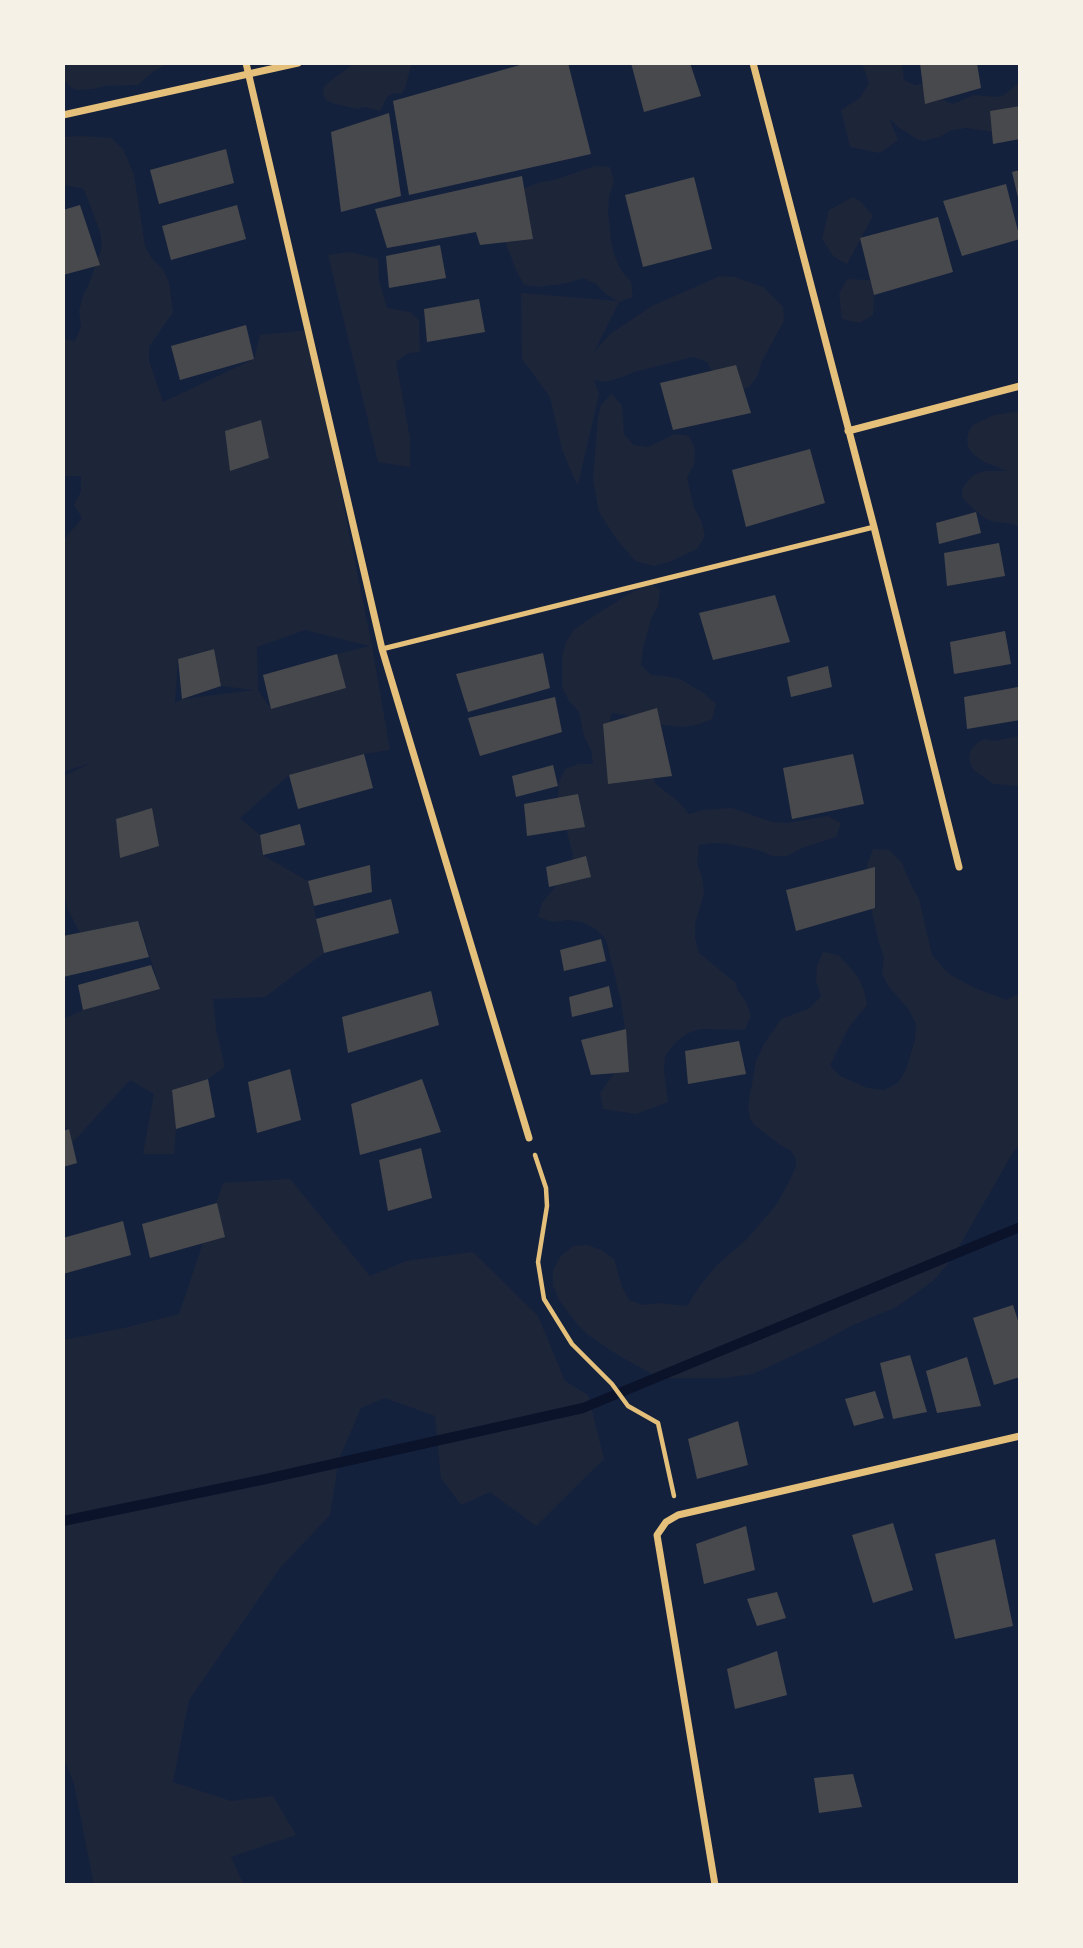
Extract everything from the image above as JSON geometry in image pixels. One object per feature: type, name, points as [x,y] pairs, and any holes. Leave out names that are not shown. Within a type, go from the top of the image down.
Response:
[{"type":"street","points":[[246,63],[382,649],[529,1138]]},
{"type":"street","points":[[63,115],[298,63]]},
{"type":"street","points":[[753,63],[959,867]]},
{"type":"street","points":[[848,431],[1020,386]]},
{"type":"street","points":[[715,1885],[657,1535],[666,1522],[678,1515],[1020,1436]]},
{"type":"lane","points":[[382,649],[874,527]]},
{"type":"path","points":[[529,1138],[546,1188],[547,1206],[538,1262],[544,1299],[572,1344],[612,1384],[628,1406],[659,1423],[678,1515]]},
{"type":"shaded area","points":[[63,63],[167,63],[138,85],[77,90],[63,79]]},
{"type":"shaded area","points":[[355,63],[411,63],[411,66],[401,94],[394,93],[387,97],[380,111],[365,107],[357,109],[327,101],[323,95],[324,87]]},
{"type":"shaded area","points":[[862,63],[902,63],[904,80],[915,85],[922,84],[953,104],[974,95],[1004,95],[1020,82],[1020,136],[967,128],[952,130],[924,141],[898,127],[889,118],[898,140],[880,153],[850,147],[841,110],[860,98],[869,83]]},
{"type":"shaded area","points":[[63,137],[111,138],[123,149],[134,175],[145,246],[152,259],[163,269],[169,283],[173,312],[149,347],[149,361],[163,402],[254,359],[260,335],[308,330],[372,646],[390,750],[364,754],[289,775],[240,818],[260,835],[264,856],[308,881],[324,953],[265,997],[213,999],[216,1029],[225,1067],[208,1079],[172,1090],[176,1129],[174,1154],[143,1154],[154,1094],[130,1080],[72,1143],[69,1129],[63,1128],[63,1019],[83,1010],[160,989],[139,922],[80,933],[68,910],[63,889],[63,776],[91,763],[63,772],[63,541],[82,518],[74,505],[81,491],[81,476],[63,476],[63,339],[75,341],[81,327],[79,311],[102,247],[100,232],[84,189],[63,185]],"holes":[[[305,630],[370,646],[337,654],[345,688],[271,709],[258,690],[257,647]],[[213,649],[221,686],[254,690],[182,699],[175,703],[178,659]]]},
{"type":"shaded area","points":[[595,166],[610,167],[614,182],[609,196],[608,212],[611,242],[621,270],[631,282],[633,297],[619,302],[594,352],[610,334],[652,306],[720,276],[735,277],[763,287],[783,307],[784,321],[762,361],[758,375],[749,387],[735,392],[721,388],[707,362],[693,357],[605,382],[594,380],[599,394],[578,485],[562,449],[550,397],[522,359],[521,293],[617,301],[596,284],[583,278],[539,287],[524,285],[503,236],[516,196],[527,187]]},
{"type":"shaded area","points":[[853,197],[873,216],[847,264],[834,257],[822,239],[829,210]]},
{"type":"shaded area","points":[[350,252],[378,259],[379,280],[387,308],[410,312],[419,320],[420,352],[409,353],[396,362],[410,438],[410,467],[378,462],[328,255]]},
{"type":"shaded area","points":[[847,279],[870,280],[874,295],[873,315],[859,323],[842,319],[839,294]]},
{"type":"shaded area","points":[[611,394],[622,405],[624,435],[634,445],[648,447],[675,434],[689,436],[695,449],[694,464],[687,478],[694,508],[701,520],[705,536],[697,549],[669,562],[654,566],[635,561],[599,512],[593,479],[598,418],[601,405]]},
{"type":"shaded area","points":[[1020,411],[1020,528],[983,517],[962,497],[962,489],[971,477],[978,473],[1007,471],[984,462],[972,453],[967,439],[973,425],[994,415]]},
{"type":"shaded area","points":[[648,582],[660,590],[641,665],[651,675],[680,679],[705,694],[716,704],[712,719],[683,727],[639,722],[626,715],[612,713],[608,728],[650,771],[656,784],[689,814],[732,808],[772,822],[787,823],[828,816],[841,823],[836,837],[787,856],[772,856],[729,844],[699,845],[697,863],[704,893],[695,924],[699,953],[736,983],[751,1015],[745,1030],[700,1029],[686,1034],[674,1044],[665,1057],[668,1102],[636,1114],[603,1109],[600,1093],[625,1058],[627,1044],[621,1001],[606,940],[596,929],[582,922],[553,922],[538,917],[542,903],[570,869],[573,855],[558,799],[559,782],[565,769],[578,764],[593,764],[579,712],[562,687],[562,657],[566,642],[574,630],[586,621]]},
{"type":"shaded area","points":[[1020,736],[1020,786],[993,784],[975,771],[969,757],[978,742]]},
{"type":"shaded area","points":[[873,849],[889,850],[902,863],[919,899],[932,955],[949,974],[1006,1000],[1020,993],[1020,1144],[952,1259],[933,1281],[894,1308],[753,1374],[724,1378],[666,1378],[652,1374],[613,1352],[577,1324],[559,1300],[553,1286],[553,1270],[561,1256],[573,1246],[588,1245],[614,1259],[622,1287],[629,1300],[643,1305],[658,1303],[687,1306],[717,1265],[747,1239],[776,1205],[796,1166],[796,1159],[791,1151],[754,1125],[750,1118],[748,1106],[756,1061],[781,1019],[810,1008],[821,996],[816,981],[817,966],[823,952],[838,955],[858,977],[867,1005],[849,1027],[830,1065],[840,1076],[868,1088],[884,1090],[898,1083],[906,1069],[915,1040],[916,1024],[882,974],[884,958],[869,899],[867,865]]},
{"type":"shaded area","points":[[290,1179],[370,1276],[406,1261],[473,1252],[538,1316],[565,1381],[588,1395],[604,1459],[536,1526],[490,1492],[461,1505],[441,1478],[435,1416],[385,1398],[361,1408],[339,1459],[330,1515],[280,1568],[189,1700],[173,1782],[231,1801],[273,1796],[296,1835],[231,1857],[244,1885],[94,1885],[74,1784],[63,1756],[63,1340],[179,1314],[223,1183]]},
{"type":"building","points":[[527,63],[568,63],[591,154],[409,195],[393,101]]},
{"type":"building","points":[[631,63],[690,63],[701,96],[644,112]]},
{"type":"building","points":[[920,63],[977,63],[981,88],[925,104]]},
{"type":"building","points":[[1020,106],[1020,139],[993,144],[990,111]]},
{"type":"building","points":[[389,113],[401,196],[341,212],[331,132]]},
{"type":"building","points":[[226,149],[234,183],[159,204],[150,170]]},
{"type":"building","points":[[1020,170],[1020,202],[1019,202],[1012,172]]},
{"type":"building","points":[[522,176],[533,239],[480,245],[476,232],[387,248],[375,209]]},
{"type":"building","points":[[694,177],[712,249],[643,267],[625,195]]},
{"type":"building","points":[[1006,184],[1020,239],[962,256],[943,201]]},
{"type":"building","points":[[80,205],[100,265],[63,275],[63,210]]},
{"type":"building","points":[[237,205],[246,239],[171,260],[162,226]]},
{"type":"building","points":[[938,217],[953,272],[874,295],[860,238]]},
{"type":"building","points":[[440,245],[446,278],[389,288],[386,256]]},
{"type":"building","points":[[479,299],[485,332],[427,342],[424,309]]},
{"type":"building","points":[[246,325],[254,359],[180,380],[171,346]]},
{"type":"building","points":[[736,365],[751,413],[673,430],[660,383]]},
{"type":"building","points":[[261,420],[269,458],[230,471],[225,431]]},
{"type":"building","points":[[810,449],[825,503],[746,527],[732,470]]},
{"type":"building","points":[[976,512],[981,533],[939,544],[936,523]]},
{"type":"building","points":[[999,543],[1005,576],[947,586],[944,553]]},
{"type":"building","points":[[775,595],[790,642],[713,660],[699,613]]},
{"type":"building","points":[[1005,631],[1011,664],[954,674],[950,642]]},
{"type":"building","points":[[214,649],[221,686],[182,699],[178,659]]},
{"type":"building","points":[[543,653],[550,688],[468,712],[456,674]]},
{"type":"building","points":[[337,654],[346,688],[271,709],[263,675]]},
{"type":"building","points":[[828,666],[832,687],[791,697],[787,677]]},
{"type":"building","points":[[1018,687],[1020,720],[967,729],[964,697]]},
{"type":"building","points":[[555,697],[562,732],[480,756],[468,718]]},
{"type":"building","points":[[657,708],[672,776],[608,784],[603,724]]},
{"type":"building","points":[[364,754],[373,788],[298,809],[289,775]]},
{"type":"building","points":[[853,754],[864,804],[792,819],[783,768]]},
{"type":"building","points":[[553,765],[558,786],[516,797],[512,776]]},
{"type":"building","points":[[578,794],[585,827],[527,836],[524,804]]},
{"type":"building","points":[[152,808],[159,846],[120,858],[116,819]]},
{"type":"building","points":[[300,824],[305,845],[263,855],[260,835]]},
{"type":"building","points":[[586,856],[591,877],[549,887],[546,867]]},
{"type":"building","points":[[370,865],[372,892],[314,906],[308,881]]},
{"type":"building","points":[[875,867],[875,908],[796,931],[786,890]]},
{"type":"building","points":[[391,899],[399,933],[324,953],[316,919]]},
{"type":"building","points":[[138,921],[149,957],[63,977],[63,936]]},
{"type":"building","points":[[601,939],[606,961],[564,971],[560,950]]},
{"type":"building","points":[[151,965],[160,989],[83,1010],[78,985]]},
{"type":"building","points":[[609,986],[613,1007],[572,1017],[569,997]]},
{"type":"building","points":[[431,991],[439,1025],[348,1053],[342,1017]]},
{"type":"building","points":[[626,1029],[629,1072],[591,1075],[581,1040]]},
{"type":"building","points":[[739,1041],[746,1074],[688,1084],[685,1051]]},
{"type":"building","points":[[290,1069],[301,1120],[257,1133],[248,1082]]},
{"type":"building","points":[[208,1079],[215,1117],[176,1129],[172,1090]]},
{"type":"building","points":[[422,1079],[441,1132],[360,1155],[351,1104]]},
{"type":"building","points":[[69,1129],[77,1163],[63,1167],[63,1131]]},
{"type":"building","points":[[421,1148],[432,1198],[388,1211],[379,1160]]},
{"type":"building","points":[[217,1203],[225,1237],[150,1258],[142,1224]]},
{"type":"building","points":[[123,1221],[131,1255],[63,1274],[63,1238]]},
{"type":"building","points":[[1013,1305],[1020,1327],[1020,1377],[994,1385],[973,1318]]},
{"type":"building","points":[[910,1355],[927,1412],[893,1419],[880,1363]]},
{"type":"building","points":[[967,1357],[981,1406],[937,1413],[926,1371]]},
{"type":"building","points":[[875,1391],[884,1418],[854,1426],[845,1399]]},
{"type":"building","points":[[738,1421],[748,1465],[697,1479],[688,1439]]},
{"type":"building","points":[[893,1523],[913,1590],[873,1603],[852,1535]]},
{"type":"building","points":[[746,1526],[755,1570],[704,1584],[696,1544]]},
{"type":"building","points":[[995,1539],[1013,1626],[955,1639],[935,1554]]},
{"type":"building","points":[[777,1592],[786,1618],[757,1626],[747,1599]]},
{"type":"building","points":[[777,1651],[787,1695],[735,1709],[727,1669]]},
{"type":"building","points":[[853,1774],[862,1807],[819,1813],[814,1778]]},
{"type":"waterway","points":[[63,1521],[583,1408],[1020,1227]]}]
